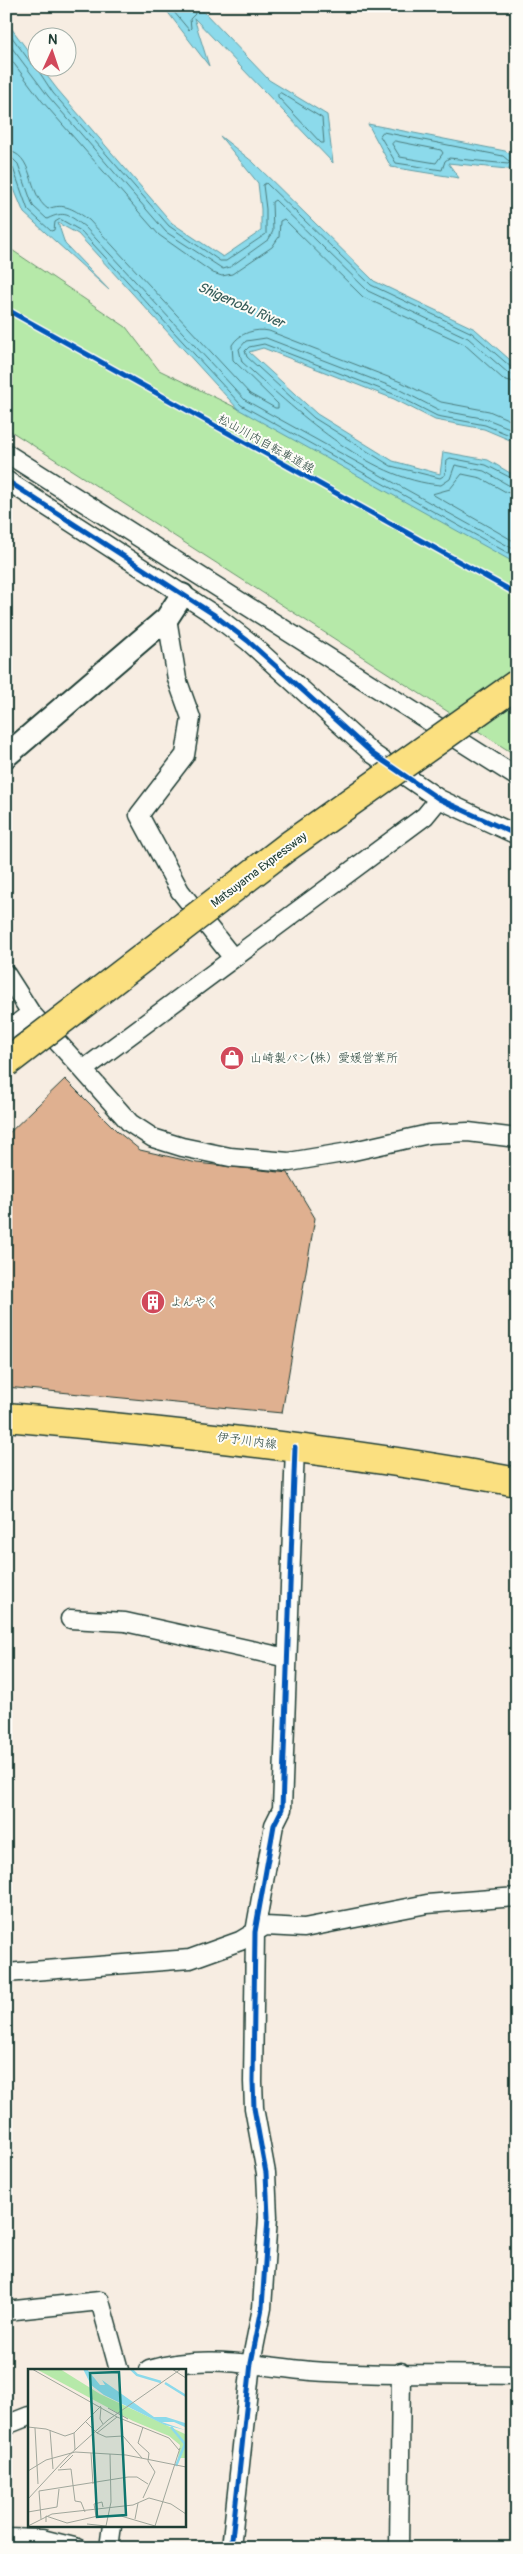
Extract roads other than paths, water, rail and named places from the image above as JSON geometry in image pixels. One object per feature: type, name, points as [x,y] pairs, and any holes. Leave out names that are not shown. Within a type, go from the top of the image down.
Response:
[{"type":"main road","name":"Matsuyama Expressway","points":[[6,1063],[288,847],[517,684]]},
{"type":"main road","name":"伊予川内線","points":[[6,1416],[199,1435],[396,1460],[517,1482]]},
{"type":"street","points":[[6,453],[517,778]]},
{"type":"street","points":[[6,480],[213,614],[248,642],[373,754],[440,799],[517,835]]},
{"type":"street","points":[[6,756],[167,618],[182,595]]},
{"type":"street","points":[[167,618],[177,679],[191,718],[185,755],[140,815],[180,891],[233,958]]},
{"type":"street","points":[[83,1070],[425,816],[440,799]]},
{"type":"street","points":[[6,974],[31,1013],[130,1123],[153,1138],[182,1147],[230,1157],[289,1162],[349,1152],[429,1134],[468,1132],[517,1138]]},
{"type":"street","points":[[6,1032],[31,1013]]},
{"type":"street","points":[[231,2548],[251,2363],[262,2308],[268,2217],[266,2173],[254,2108],[254,1932],[274,1825],[282,1809],[295,1447]]},
{"type":"street","points":[[70,1620],[125,1622],[287,1658]]},
{"type":"street","points":[[6,1974],[190,1959],[224,1947],[266,1926],[304,1928],[427,1904],[517,1897]]},
{"type":"street","points":[[6,2311],[100,2301],[119,2369]]},
{"type":"street","points":[[154,2369],[186,2362],[251,2363],[312,2370],[517,2375]]},
{"type":"street","points":[[399,2548],[401,2372]]},
{"type":"street","points":[[6,2425],[28,2416]]},
{"type":"street","points":[[109,2548],[112,2526]]},
{"type":"street","points":[[6,2538],[42,2540],[67,2547]]},
{"type":"water","points":[[163,6],[194,6],[204,12],[269,80],[327,115],[333,163],[194,18],[209,66]]},
{"type":"water","name":"Shigenobu River","points":[[6,21],[28,51],[28,78],[49,78],[172,223],[223,257],[261,231],[261,209],[258,183],[220,136],[253,162],[374,281],[475,329],[517,366],[517,443],[484,429],[435,420],[394,399],[263,348],[249,352],[317,414],[393,461],[440,474],[443,452],[488,460],[517,477],[517,564],[238,409],[78,234],[58,223],[65,244],[109,290],[24,213],[14,189],[6,161]]},
{"type":"water","points":[[368,124],[505,151],[517,158],[517,170],[448,163],[459,178],[391,167]]},
{"type":"place","name":"山崎製パン(株）愛媛営業所","points":[[232,1058]]},
{"type":"place","name":"よんやく","points":[[153,1302]]}]
